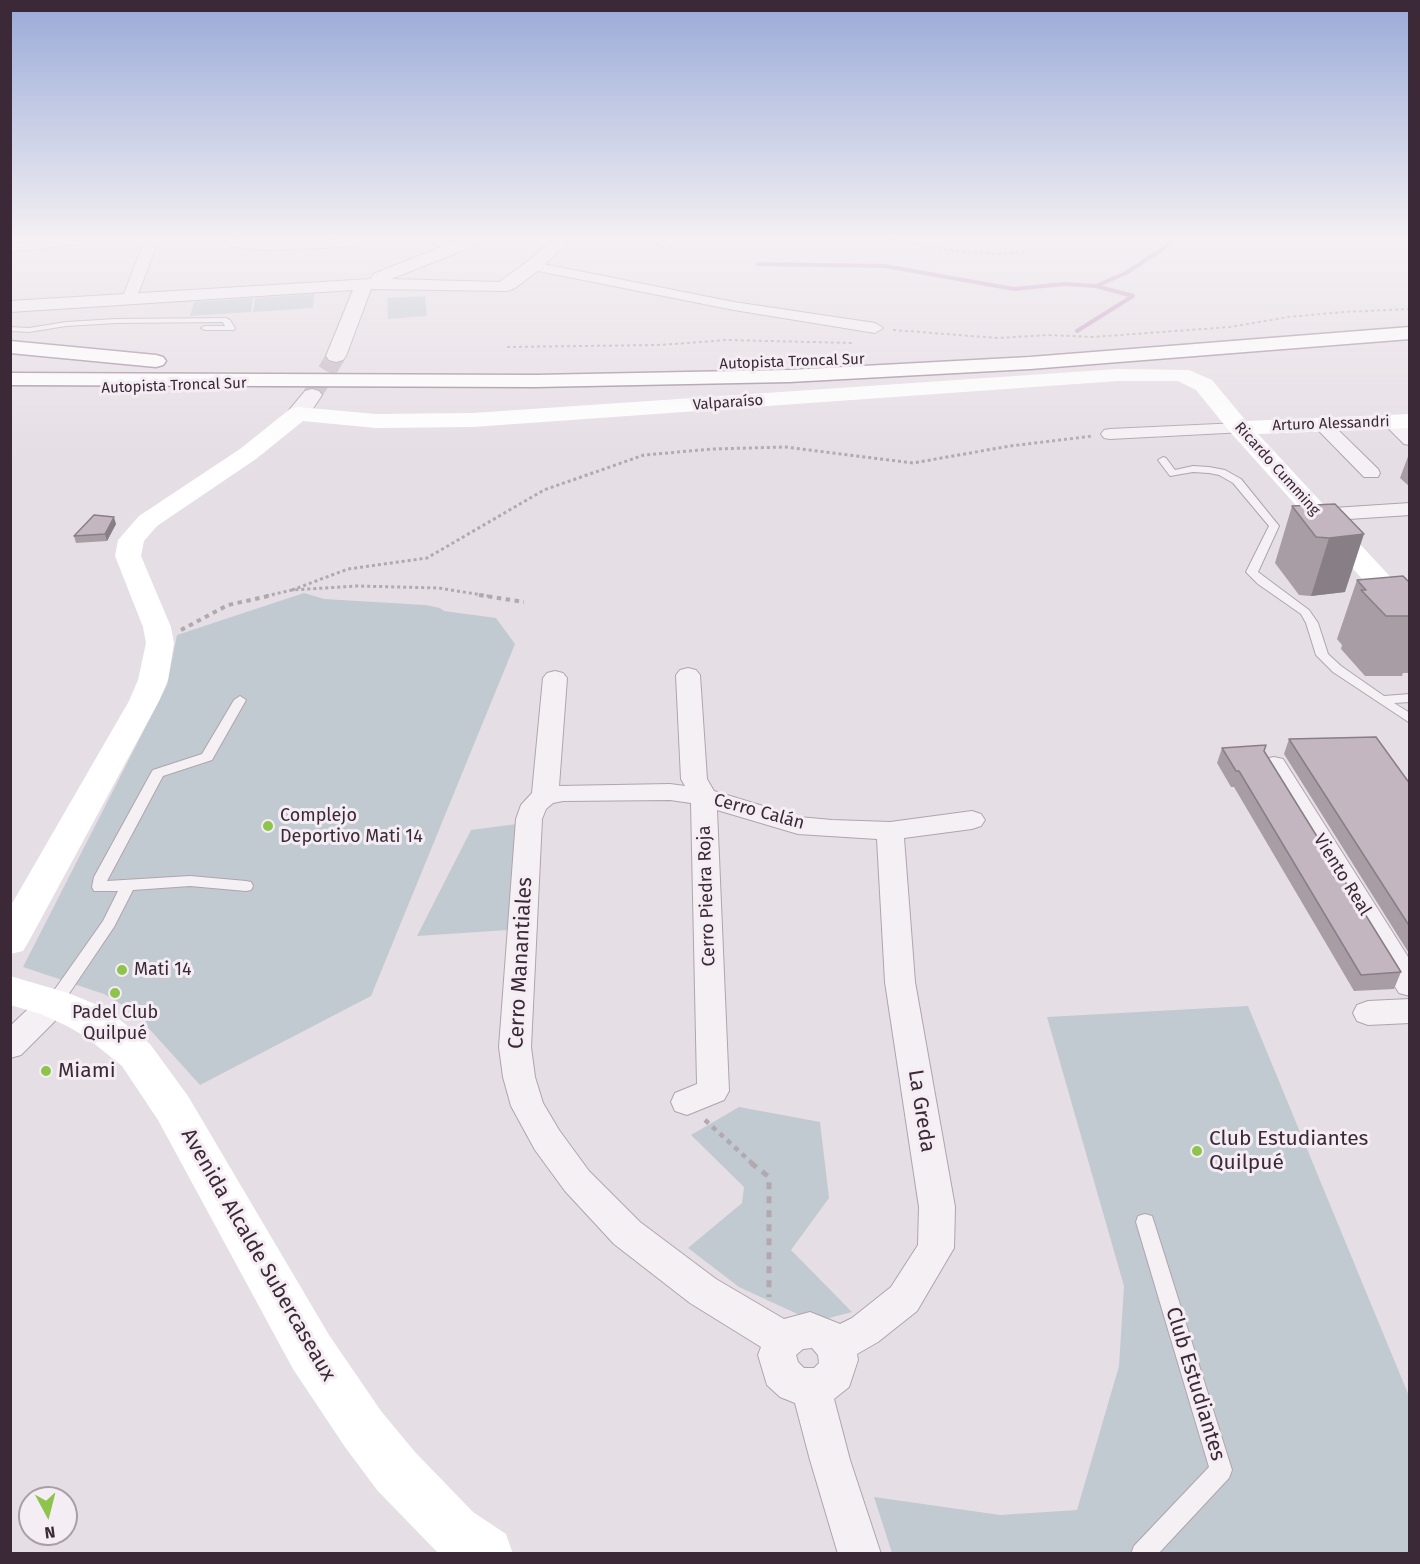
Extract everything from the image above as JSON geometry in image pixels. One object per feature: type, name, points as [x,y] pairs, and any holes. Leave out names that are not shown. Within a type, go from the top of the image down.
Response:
[{"type":"main road","name":"Autopista Troncal Sur","points":[[10,366],[582,367],[853,360],[1099,346],[1410,320]]},
{"type":"main road","name":"Autopista Troncal Sur","points":[[10,379],[630,380],[872,372],[1030,363],[1410,333]]},
{"type":"main road","name":"Autopista Troncal Sur","points":[[10,347],[148,360],[280,367]]},
{"type":"main road","name":"Valparaíso","points":[[160,643],[157,627],[128,556],[131,540],[148,520],[248,454],[305,405],[366,421],[473,420],[1158,373]]},
{"type":"main road","name":"Ricardo Cumming","points":[[1158,373],[1181,375],[1200,382],[1239,428],[1410,615]]},
{"type":"main road","name":"Autopista Troncal Sur","points":[[10,395],[151,386],[338,381]]},
{"type":"main road","name":"Arturo Alessandri","points":[[1239,428],[1400,422]]},
{"type":"main road","points":[[10,941],[144,701],[153,680],[160,643]]},
{"type":"main road","name":"Avenida Alcalde Subercaseaux","points":[[10,990],[54,1003],[100,1026],[136,1054],[173,1108],[311,1352],[363,1429],[396,1471],[454,1531],[486,1554]]},
{"type":"street","points":[[336,356],[353,312]]},
{"type":"street","points":[[772,312],[874,328]]},
{"type":"street","points":[[1400,422],[1410,440]]},
{"type":"street","points":[[1323,425],[1371,473]]},
{"type":"street","name":"Arturo Alessandri","points":[[1110,434],[1239,428]]},
{"type":"street","points":[[1318,514],[1410,509]]},
{"type":"street","name":"Cerro Piedra Roja","points":[[687,1102],[713,1092],[704,798],[694,779],[688,675]]},
{"type":"street","points":[[545,796],[555,678]]},
{"type":"street","name":"Viento Real","points":[[1274,765],[1410,985]]},
{"type":"street","name":"Cerro Calán","points":[[545,796],[563,793],[670,792],[704,798],[798,825],[832,829],[890,831],[972,820]]},
{"type":"street","name":"Cerro Manantiales","points":[[545,796],[534,806],[529,819],[515,1047],[519,1077],[527,1106],[547,1140],[578,1181],[627,1233],[703,1291],[784,1340]]},
{"type":"street","name":"La Greda","points":[[835,1346],[865,1330],[904,1299],[936,1248],[937,1207],[900,982],[890,831]]},
{"type":"street","points":[[10,1046],[54,1003]]},
{"type":"street","points":[[1368,1013],[1410,1011]]},
{"type":"street","points":[[810,1330],[825,1335],[835,1346],[839,1360],[835,1374],[825,1384],[811,1388],[794,1384],[781,1372],[777,1355],[784,1340],[795,1332],[810,1330]]},
{"type":"street","points":[[811,1388],[830,1460],[860,1554]]},
{"type":"lane","points":[[10,329],[29,330],[66,324],[116,321],[226,320],[231,328],[205,328]]},
{"type":"lane","points":[[1163,460],[1173,474],[1193,469],[1209,470],[1222,472],[1237,481],[1274,526],[1252,572],[1262,582],[1305,612],[1312,623],[1322,655],[1337,669],[1410,719]]},
{"type":"lane","points":[[1382,700],[1410,698]]},
{"type":"lane","points":[[240,700],[207,757],[158,773],[100,877],[99,887],[190,881],[246,886]]},
{"type":"lane","points":[[54,1003],[109,923],[128,885]]},
{"type":"lane","name":"Club Estudiantes","points":[[1142,1554],[1221,1470],[1145,1222]]},
{"type":"path","points":[[507,347],[660,345],[727,340],[862,343],[873,339],[874,328],[998,338],[1056,335],[1093,337],[1230,327],[1288,317],[1344,312]]},
{"type":"path","points":[[160,643],[228,605],[292,590],[348,569],[427,558],[544,490],[644,455],[713,449],[785,447],[913,464],[1010,446],[1110,434]]},
{"type":"path","points":[[292,590],[357,586],[439,588],[524,602]]},
{"type":"path","points":[[687,1102],[732,1147],[769,1177],[768,1294],[784,1340]]},
{"type":"shaded area","points":[[191,312],[251,312],[251,312],[190,316]]},
{"type":"shaded area","points":[[388,312],[427,312],[427,316],[388,319]]},
{"type":"shaded area","name":"Complejo Deportivo Mati 14","points":[[304,593],[324,599],[425,605],[444,611],[496,618],[515,644],[371,996],[200,1085],[134,1012],[104,994],[23,967],[167,685],[177,635]]},
{"type":"shaded area","points":[[517,824],[508,930],[417,936],[471,830]]},
{"type":"shaded area","name":"Club Estudiantes Quilpué","points":[[1248,1006],[1409,1396],[1409,1553],[892,1553],[874,1497],[1000,1515],[1077,1510],[1119,1366],[1124,1286],[1047,1017]]},
{"type":"shaded area","points":[[739,1107],[820,1122],[829,1198],[791,1250],[852,1312],[829,1318],[804,1317],[739,1287],[688,1248],[742,1203],[744,1187],[691,1135]]},
{"type":"building","points":[[1335,504],[1364,534],[1329,538],[1316,537],[1292,506]]},
{"type":"building","points":[[94,515],[114,517],[105,534],[74,536]]},
{"type":"building","points":[[1403,576],[1410,583],[1410,616],[1386,616],[1361,590],[1366,590],[1357,580]]},
{"type":"building","points":[[1376,737],[1410,784],[1410,927],[1289,739]]},
{"type":"building","points":[[1266,745],[1264,751],[1401,972],[1361,975],[1239,771],[1236,771],[1222,748]]},
{"type":"waterway","points":[[1077,331],[1107,312]]},
{"type":"tunnel","points":[[312,395],[336,356]]},
{"type":"place","name":"Complejo Deportivo Mati 14","points":[[268,826]]},
{"type":"place","name":"Mati 14","points":[[122,970]]},
{"type":"place","name":"Padel Club Quilpué","points":[[115,993]]},
{"type":"place","name":"Miami","points":[[46,1071]]},
{"type":"place","name":"Club Estudiantes Quilpué","points":[[1197,1151]]}]
